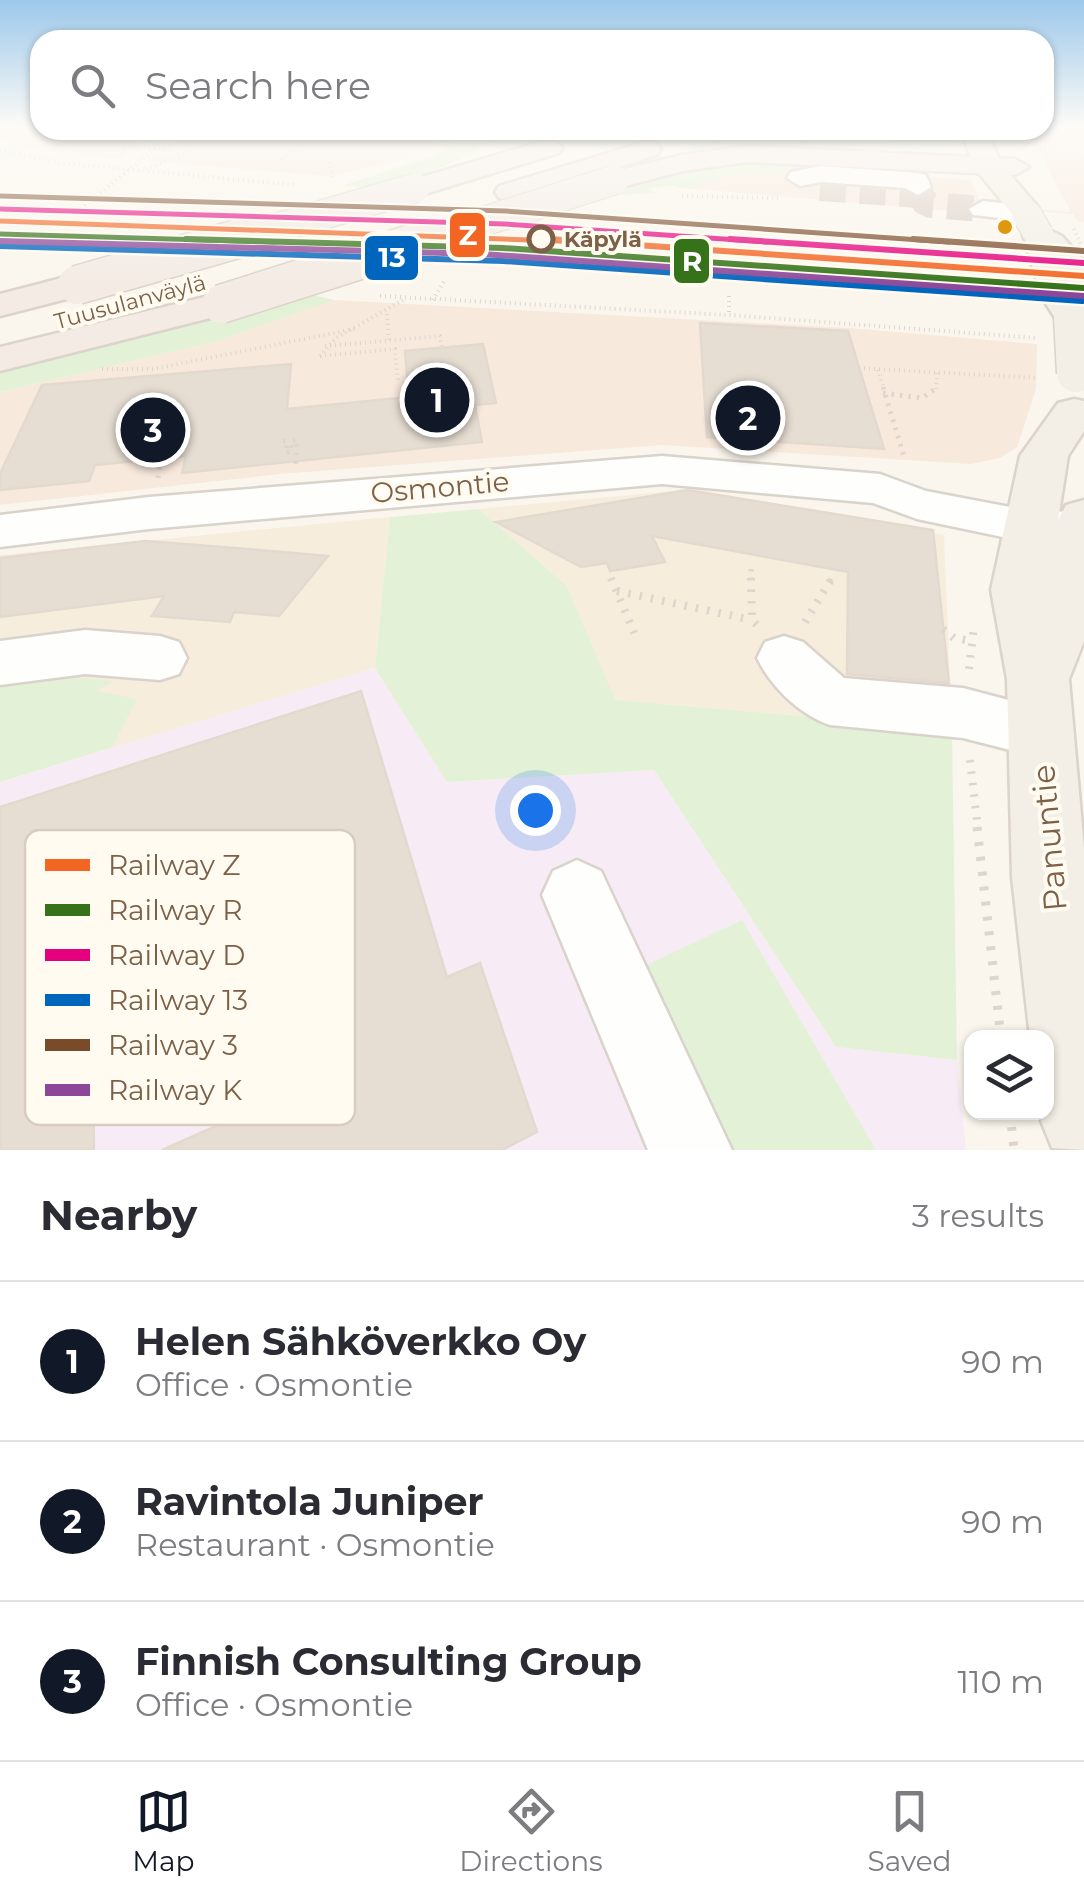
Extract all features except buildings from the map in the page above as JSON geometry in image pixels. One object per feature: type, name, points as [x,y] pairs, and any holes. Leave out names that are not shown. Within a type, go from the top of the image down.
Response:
[{"type":"highway","points":[[426,199],[449,180]]},
{"type":"highway","name":"Tuusulanväylä","points":[[0,338],[177,290],[469,180]]},
{"type":"highway","points":[[426,199],[499,191],[542,180]]},
{"type":"highway","points":[[0,360],[221,304],[615,180]]},
{"type":"highway","name":"Tuusulanväylä","points":[[0,305],[426,199]]},
{"type":"main road","points":[[1000,180],[1000,186],[1026,213],[1059,296],[1067,377]]},
{"type":"main road","name":"Panuntie","points":[[1067,377],[1044,456],[1059,516],[1065,616],[1040,705],[1050,876],[1084,1116]]},
{"type":"street","points":[[900,180],[917,181],[918,187]]},
{"type":"street","points":[[984,209],[1026,213]]},
{"type":"street","name":"Osmontie","points":[[0,531],[149,513],[620,471],[894,478],[917,504],[1059,516]]},
{"type":"street","points":[[768,639],[830,701],[964,713],[1040,705]]},
{"type":"street","points":[[0,663],[86,652],[160,658]]},
{"type":"street","points":[[577,895],[690,1150]]},
{"type":"path","points":[[85,206],[116,180]]},
{"type":"path","points":[[433,300],[444,281]]},
{"type":"path","points":[[372,296],[730,315],[1067,377]]},
{"type":"path","points":[[729,296],[730,315]]},
{"type":"path","points":[[398,383],[395,349],[320,356],[325,346],[387,314],[406,298]]},
{"type":"path","points":[[387,314],[389,340]]},
{"type":"path","points":[[98,370],[153,369],[354,329]]},
{"type":"path","points":[[325,346],[440,336],[442,348]]},
{"type":"path","points":[[859,368],[1067,377]]},
{"type":"path","points":[[878,370],[894,478]]},
{"type":"path","points":[[883,393],[922,398],[938,388],[937,373]]},
{"type":"path","points":[[283,441],[287,441],[286,453],[290,452],[291,441],[296,440],[295,480]]},
{"type":"path","points":[[751,569],[768,639]]},
{"type":"path","points":[[768,639],[833,576]]},
{"type":"path","points":[[611,578],[635,635]]},
{"type":"path","points":[[616,591],[768,639]]},
{"type":"path","points":[[974,616],[964,713],[1000,1030]]},
{"type":"path","points":[[943,630],[954,638],[972,641]]},
{"type":"path","points":[[1011,1120],[1014,1150]]},
{"type":"shaded area","points":[[714,180],[967,180],[971,180],[981,204],[1071,212],[1054,180],[1084,180],[1084,222],[1077,221],[1073,214],[998,208],[986,214],[683,188]]},
{"type":"shaded area","points":[[334,300],[849,328],[1037,344],[1036,389],[1017,447],[1000,458],[971,464],[662,445],[280,474],[0,505],[0,392],[218,341]]},
{"type":"shaded area","points":[[694,489],[944,535],[952,729],[614,700],[567,586],[479,509]]},
{"type":"shaded area","points":[[390,517],[375,668],[0,782],[0,555]]},
{"type":"shaded area","points":[[375,668],[448,782],[654,770],[836,1047],[957,1060],[966,1150],[0,1150],[0,782]]},
{"type":"green space","points":[[361,180],[406,180],[361,187],[344,185]]},
{"type":"green space","points":[[649,180],[714,180],[683,188],[670,185],[649,189],[656,193],[616,195],[601,191]]},
{"type":"green space","points":[[295,291],[334,300],[218,341],[0,392],[0,371],[142,336]]},
{"type":"green space","points":[[479,509],[567,586],[615,700],[952,729],[957,1060],[836,1047],[654,770],[447,782],[375,668],[390,517]]},
{"type":"green space","points":[[4,670],[113,681],[97,691],[137,699],[112,747],[0,782],[0,673]]},
{"type":"green space","points":[[742,920],[876,1150],[724,1150],[638,969]]},
{"type":"tunnel","points":[[918,187],[924,202],[931,205],[983,209]]},
{"type":"tunnel","points":[[820,188],[921,195]]},
{"type":"rail line","name":"3","points":[[1,196],[506,211],[1084,251]]},
{"type":"rail line","name":"D","points":[[0,209],[505,224],[1084,263]]},
{"type":"rail line","name":"Z","points":[[0,221],[504,236],[1084,276]]},
{"type":"rail line","name":"R","points":[[0,234],[503,248],[1083,288]]},
{"type":"rail line","name":"K","points":[[0,241],[483,254],[1084,296]]},
{"type":"rail line","name":"13","points":[[0,246],[503,261],[1082,301]]},
{"type":"place","name":"Käpylä","points":[[541,239]]},
{"type":"place","name":"Helen Sähköverkko Oy","points":[[437,400]]},
{"type":"place","name":"Ravintola Juniper","points":[[748,418]]},
{"type":"place","name":"Finnish Consulting Group","points":[[153,430]]}]
